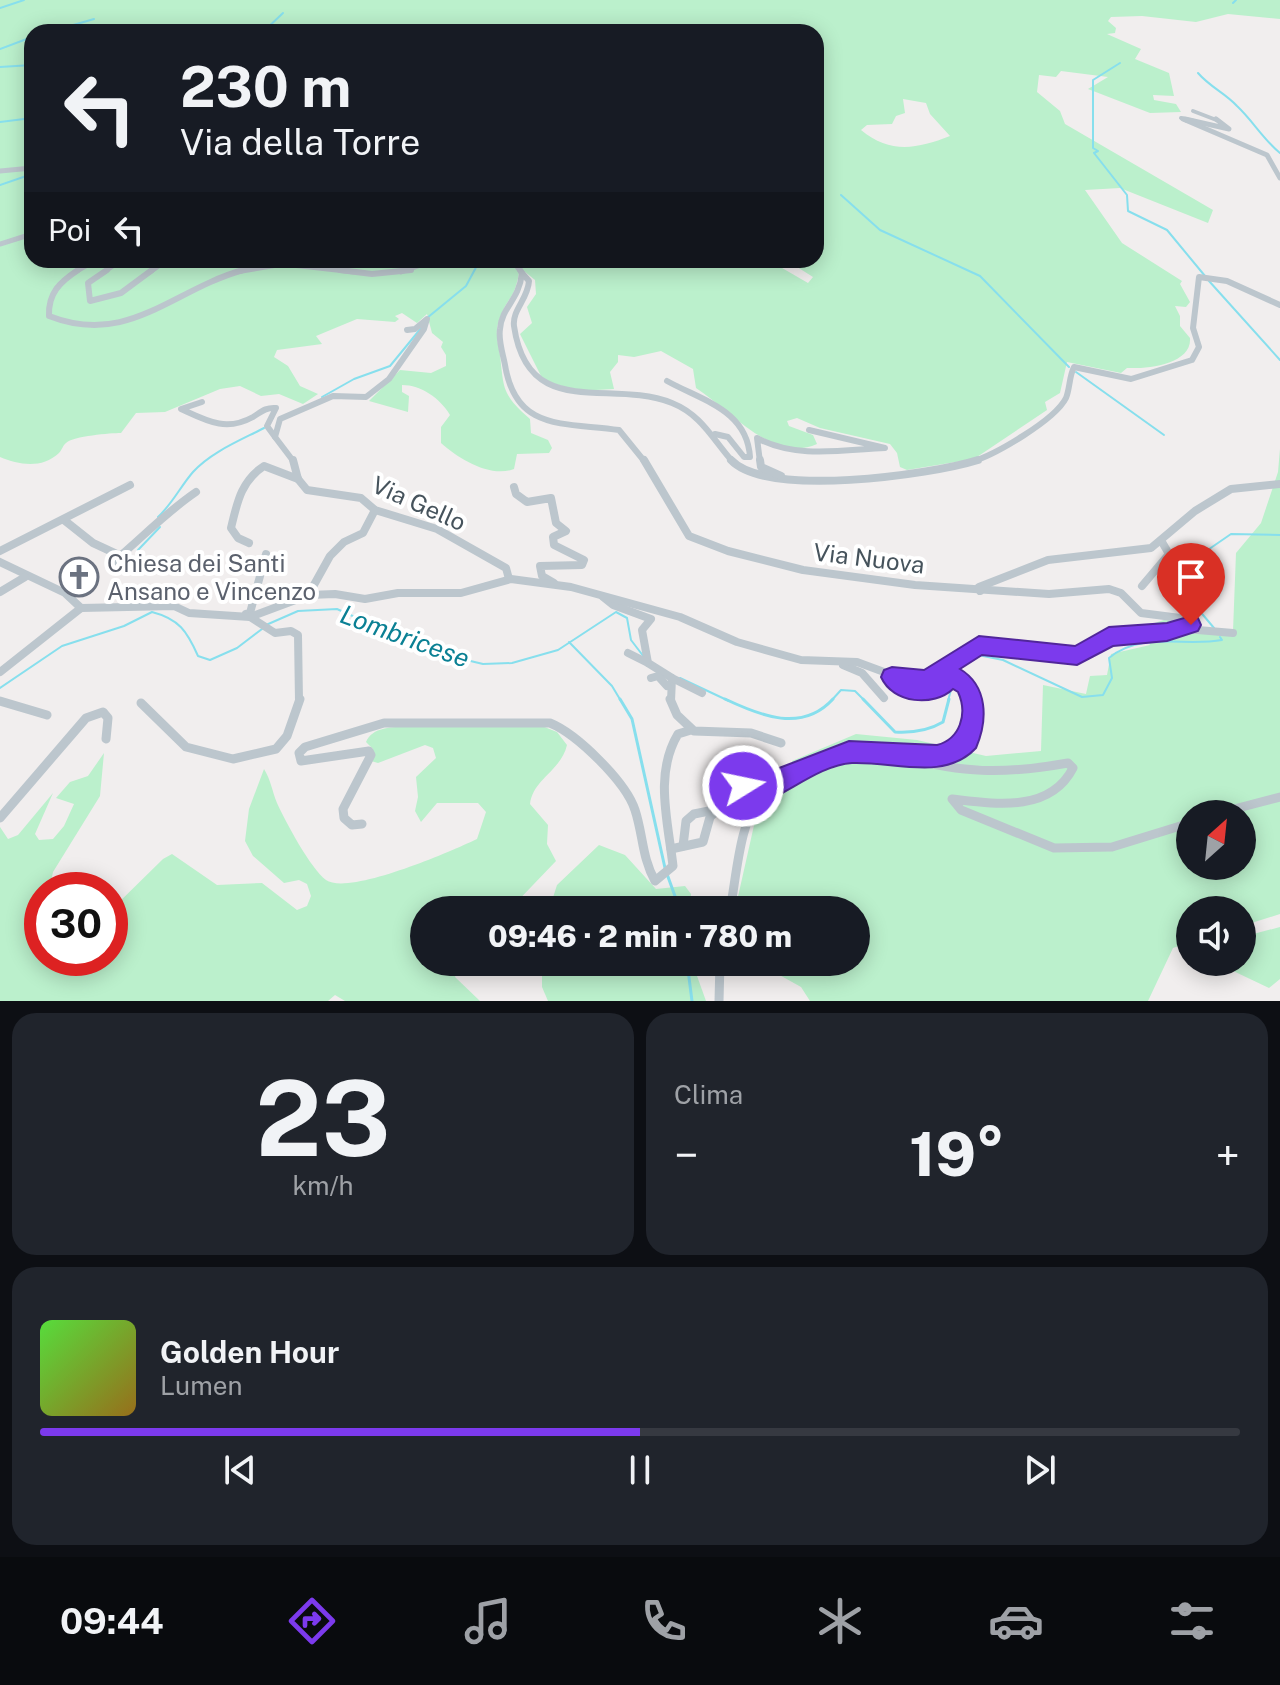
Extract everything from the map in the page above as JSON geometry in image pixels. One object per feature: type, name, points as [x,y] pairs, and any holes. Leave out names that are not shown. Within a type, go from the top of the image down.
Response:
[{"type":"street","points":[[1193,111],[1215,118],[1229,129],[1181,118],[1218,137],[1267,155],[1280,178]]},
{"type":"street","points":[[0,171],[24,169]]},
{"type":"street","points":[[0,244],[24,236]]},
{"type":"street","points":[[84,268],[56,286],[48,307],[49,316],[77,326],[103,327],[154,312],[197,288],[254,268]]},
{"type":"street","points":[[110,268],[88,283],[90,301],[102,302],[117,296],[155,268]]},
{"type":"street","points":[[319,268],[370,275],[413,268]]},
{"type":"street","points":[[518,268],[529,281],[529,290],[513,323],[524,358],[541,384],[563,392],[635,393],[670,402],[693,413],[715,434],[742,470],[761,477],[795,480],[933,471],[978,461],[1017,437],[1063,402],[1074,367],[1131,379],[1192,360],[1199,347],[1193,328],[1199,277],[1204,275],[1218,277],[1253,296],[1280,305]]},
{"type":"street","name":"Via Nuova","points":[[522,273],[520,292],[503,314],[499,331],[509,391],[534,418],[619,430],[641,455],[689,536],[752,559],[803,570],[980,591],[1049,594],[1109,589],[1121,593],[1141,613],[1188,619],[1191,625],[1186,629]]},
{"type":"street","points":[[275,437],[280,419],[320,401],[351,392],[366,397],[380,389],[424,329],[426,319],[419,327],[407,330]]},
{"type":"street","points":[[667,381],[707,397],[734,418],[747,436],[750,457],[744,457],[728,437],[715,434]]},
{"type":"street","points":[[202,402],[181,409],[208,424],[231,428],[269,407],[276,408],[268,427],[293,460],[298,479]]},
{"type":"street","points":[[795,480],[761,467],[757,438],[776,448],[805,452],[885,448],[809,430]]},
{"type":"street","name":"Via Gello","points":[[249,543],[238,538],[231,528],[241,487],[264,466],[298,479],[307,490],[361,498],[375,510],[404,516],[437,529],[481,555],[506,580]]},
{"type":"street","points":[[980,591],[979,587],[1012,577],[1048,560],[1127,553],[1162,542],[1195,511],[1231,489],[1280,484]]},
{"type":"street","points":[[0,551],[130,485]]},
{"type":"street","points":[[514,487],[515,492],[527,502],[551,498],[556,523],[566,533],[555,535],[554,545],[584,560],[582,565],[540,566],[542,576],[556,585]]},
{"type":"street","points":[[113,562],[196,492]]},
{"type":"street","points":[[316,595],[310,592],[332,550],[346,538],[363,533],[375,510]]},
{"type":"street","points":[[64,520],[93,543],[121,556]]},
{"type":"street","points":[[1142,586],[1169,554],[1162,542]]},
{"type":"street","points":[[245,616],[250,613],[266,554]]},
{"type":"street","points":[[0,562],[25,577],[67,594],[81,608]]},
{"type":"street","points":[[0,592],[25,577]]},
{"type":"street","points":[[0,672],[37,646],[81,608],[170,606],[189,613],[245,616],[294,598],[316,595],[365,599],[398,593],[461,593],[506,580],[556,585],[680,617],[737,642],[801,660],[830,659],[867,664],[907,687],[922,691],[937,689],[956,678],[973,700],[968,740],[957,751],[937,756],[849,752],[782,778],[762,791],[752,816],[733,896]]},
{"type":"street","points":[[603,597],[608,603],[646,614],[651,619],[642,630],[648,663]]},
{"type":"street","points":[[141,703],[186,747],[241,759],[276,749],[287,736],[300,698],[298,635],[264,628],[245,616]]},
{"type":"street","points":[[892,677],[927,680],[979,645],[1077,656],[1109,637],[1186,629],[1233,633]]},
{"type":"street","points":[[628,653],[648,663],[670,682]]},
{"type":"street","points":[[830,659],[862,673],[884,698]]},
{"type":"street","points":[[651,678],[658,676],[702,693]]},
{"type":"street","points":[[670,682],[668,698],[691,730]]},
{"type":"street","points":[[0,701],[47,715]]},
{"type":"street","points":[[0,818],[86,718],[96,712],[103,712],[108,718],[106,739]]},
{"type":"street","points":[[362,824],[352,825],[344,818],[343,809],[371,755],[369,751],[301,761],[299,753],[305,747],[384,723],[466,719],[550,723],[560,727],[623,787],[634,808],[643,862],[655,881],[669,871],[674,859],[664,767],[678,734],[691,730],[709,735],[751,733],[781,743]]},
{"type":"street","points":[[895,755],[904,760],[956,771],[1019,772],[1068,763],[1073,768],[1070,780],[1061,791],[1047,797],[1017,802],[952,799],[961,810],[1054,848],[1112,847],[1176,827]]},
{"type":"street","points":[[671,849],[703,842],[702,831],[714,810],[743,786],[762,791]]},
{"type":"street","points":[[1256,803],[1280,797]]},
{"type":"street","points":[[683,846],[686,821],[694,814],[714,810]]},
{"type":"street","points":[[719,1001],[720,976]]},
{"type":"green space","points":[[0,0],[1280,0],[1280,19],[1228,14],[1196,22],[1142,16],[1111,17],[1108,21],[1116,28],[1115,33],[1107,34],[1141,49],[1135,59],[1169,73],[1174,96],[1153,95],[1154,100],[1176,104],[1181,112],[1150,113],[1088,89],[1108,77],[1061,71],[1056,77],[1039,75],[1037,92],[1060,111],[1065,124],[1213,210],[1208,223],[1120,188],[1085,190],[1122,243],[1182,281],[1180,284],[1190,302],[1186,307],[1175,306],[1180,316],[1180,326],[1190,338],[1189,347],[1184,354],[1167,363],[1127,368],[1121,373],[1067,362],[1060,393],[1045,402],[1047,410],[974,459],[907,470],[900,467],[897,453],[890,444],[820,428],[797,418],[787,421],[789,426],[813,435],[817,444],[801,448],[784,447],[752,431],[696,388],[693,369],[661,351],[634,357],[618,355],[618,362],[610,372],[614,389],[578,391],[543,380],[520,334],[532,323],[527,307],[536,294],[535,280],[524,271],[519,273],[497,328],[502,376],[509,397],[530,419],[531,433],[548,440],[552,448],[549,453],[517,454],[514,469],[485,469],[466,461],[441,443],[441,427],[450,415],[423,390],[402,385],[402,392],[409,396],[408,412],[369,401],[400,370],[431,373],[446,366],[446,355],[441,347],[443,342],[432,333],[427,314],[417,323],[402,313],[395,316],[399,319],[395,322],[357,319],[316,336],[322,344],[277,350],[274,357],[288,366],[300,386],[318,394],[303,404],[279,394],[261,396],[240,386],[220,389],[165,412],[136,413],[121,433],[76,438],[45,462],[15,462],[0,457]],"holes":[[[903,99],[926,103],[930,114],[950,136],[904,147],[882,143],[861,130],[867,125],[892,124],[896,116],[905,113]]]},
{"type":"green space","points":[[1280,449],[1280,914],[1256,922],[1256,896],[1176,896],[1176,947],[1148,1001],[810,1001],[801,987],[781,976],[870,976],[870,896],[738,896],[757,812],[777,781],[796,780],[792,761],[856,734],[917,740],[986,756],[1041,751],[1043,685],[1086,694],[1090,676],[1107,675],[1111,654],[1150,645],[1142,627],[1167,619],[1196,632],[1233,631],[1236,553],[1261,523],[1278,472]]},
{"type":"green space","points":[[404,726],[542,726],[557,732],[567,745],[559,762],[536,788],[530,804],[548,825],[547,844],[556,861],[522,896],[410,896],[410,976],[455,976],[480,1001],[345,1001],[335,995],[328,1001],[0,1001],[0,827],[8,839],[18,835],[53,793],[35,834],[39,840],[53,839],[64,826],[74,804],[56,798],[70,782],[88,776],[104,753],[100,796],[53,872],[24,872],[24,976],[128,976],[128,893],[172,854],[217,885],[262,883],[297,910],[307,906],[311,896],[307,884],[299,880],[284,883],[253,856],[245,841],[249,809],[264,769],[292,832],[313,866],[326,880],[356,882],[377,877],[477,839],[486,812],[478,803],[437,803],[421,822],[415,811],[418,797],[416,777],[436,758],[433,748],[425,745],[378,763],[371,761],[373,749],[366,742],[373,733]]},
{"type":"green space","points":[[599,845],[625,855],[656,889],[685,886],[691,896],[553,896],[557,885]]},
{"type":"green space","points":[[1280,927],[1280,979],[1269,988],[1244,976],[1256,976],[1256,933]]},
{"type":"green space","points":[[542,976],[697,976],[706,1001],[548,1001],[542,987]]},
{"type":"waterway","points":[[0,8],[24,0]]},
{"type":"waterway","points":[[1233,3],[1236,0]]},
{"type":"waterway","points":[[271,24],[283,13]]},
{"type":"waterway","points":[[77,24],[94,19]]},
{"type":"waterway","points":[[0,49],[24,40]]},
{"type":"waterway","points":[[1120,63],[1093,80],[1093,148],[1098,151],[1094,153],[1127,195],[1128,211],[1167,230],[1205,276]]},
{"type":"waterway","points":[[0,67],[24,66]]},
{"type":"waterway","points":[[1198,73],[1232,101],[1280,153]]},
{"type":"waterway","points":[[0,122],[24,119]]},
{"type":"waterway","points":[[0,185],[24,177]]},
{"type":"waterway","points":[[841,195],[880,230],[980,276],[1069,367]]},
{"type":"waterway","points":[[427,318],[466,286],[476,268]]},
{"type":"waterway","points":[[1209,281],[1280,360]]},
{"type":"waterway","points":[[322,397],[354,379],[390,366],[422,327]]},
{"type":"waterway","points":[[1076,372],[1164,435]]},
{"type":"waterway","points":[[158,517],[208,458],[264,428]]},
{"type":"waterway","points":[[137,561],[138,550],[160,527]]},
{"type":"waterway","name":"Lombricese","points":[[1214,628],[1198,609],[1199,556],[1231,534],[1280,535]]},
{"type":"waterway","name":"Lombricese","points":[[266,625],[298,611],[337,609],[433,652],[483,664],[512,663],[558,650],[569,642]]},
{"type":"waterway","name":"Lombricese","points":[[0,688],[62,646],[124,626],[152,612],[176,622],[186,633],[198,656],[210,660],[237,648],[262,629]]},
{"type":"waterway","name":"Lombricese","points":[[569,642],[616,612],[627,618],[631,640],[644,657]]},
{"type":"waterway","name":"Lombricese","points":[[954,672],[973,654],[1003,660],[1082,697],[1103,695],[1112,678],[1109,658],[1121,650],[1149,642],[1208,642],[1222,640],[1220,637]]},
{"type":"waterway","points":[[569,642],[612,686],[621,701]]},
{"type":"waterway","name":"Lombricese","points":[[680,678],[729,701]]},
{"type":"waterway","name":"Lombricese","points":[[948,701],[953,682]]},
{"type":"waterway","name":"Lombricese","points":[[832,700],[841,690],[855,691],[863,699]]},
{"type":"waterway","points":[[620,699],[632,719],[665,868]]},
{"type":"waterway","name":"Lombricese","points":[[725,699],[781,718],[808,716],[832,700]]},
{"type":"waterway","name":"Lombricese","points":[[863,699],[895,732],[914,732],[943,722],[949,699]]},
{"type":"waterway","points":[[667,874],[675,896]]},
{"type":"waterway","points":[[689,976],[692,1001]]},
{"type":"place","name":"Chiesa dei Santi Ansano e Vincenzo","points":[[79,577]]},
{"type":"route","points":[[743,786],[762,791],[782,778],[849,752],[937,756],[957,751],[968,740],[972,712],[973,700],[966,685],[952,676],[937,689],[922,691],[907,687],[892,677],[927,680],[979,645],[1077,656],[1109,637],[1167,632],[1186,629],[1191,625]]}]
